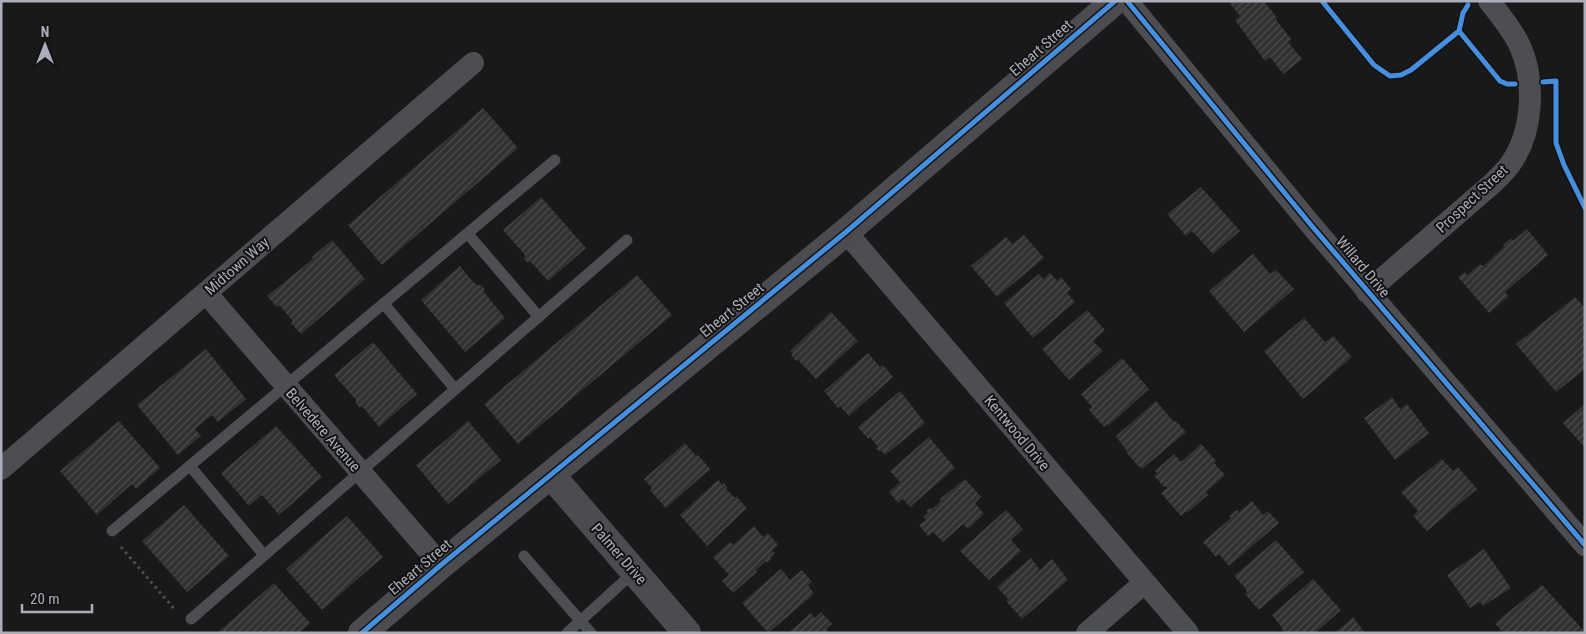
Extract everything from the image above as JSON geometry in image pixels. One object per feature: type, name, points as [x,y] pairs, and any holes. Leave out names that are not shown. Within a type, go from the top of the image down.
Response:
[{"type":"street","name":"Eheart Street","points":[[362,633],[441,565],[846,232],[1114,1]]},
{"type":"street","name":"Willard Drive","points":[[1128,1],[1367,292],[1585,545]]},
{"type":"street","name":"Prospect Street","points":[[1367,292],[1493,184],[1509,166],[1520,146],[1527,124],[1530,82],[1525,59],[1519,44],[1509,27],[1489,1]]},
{"type":"street","name":"Midtown Way","points":[[1,469],[473,63]]},
{"type":"street","name":"Kentwood Drive","points":[[846,232],[1188,633]]},
{"type":"street","name":"Belvedere Avenue","points":[[206,293],[441,565]]},
{"type":"street","name":"Palmer Drive","points":[[551,475],[687,633]]},
{"type":"street","points":[[1087,633],[1144,583]]},
{"type":"lane","points":[[112,531],[555,160]]},
{"type":"lane","points":[[468,234],[539,317]]},
{"type":"lane","points":[[191,619],[628,240]]},
{"type":"lane","points":[[384,304],[455,389]]},
{"type":"lane","points":[[190,466],[264,555]]},
{"type":"lane","points":[[524,556],[591,633]]},
{"type":"lane","points":[[567,633],[634,572]]},
{"type":"path","points":[[121,547],[175,611]]},
{"type":"building","points":[[1228,1],[1264,1],[1292,40],[1288,42],[1302,59],[1283,74],[1270,57],[1265,61],[1235,20],[1240,16]]},
{"type":"building","points":[[483,108],[518,148],[382,265],[348,225]]},
{"type":"building","points":[[1201,187],[1240,231],[1213,254],[1192,231],[1186,236],[1167,214]]},
{"type":"building","points":[[541,197],[586,248],[548,281],[531,262],[527,262],[524,259],[525,255],[503,230]]},
{"type":"building","points":[[1527,229],[1548,255],[1505,292],[1509,296],[1489,313],[1458,277],[1465,272],[1467,275],[1480,264],[1483,266],[1511,238],[1513,241]]},
{"type":"building","points":[[1024,235],[1044,258],[997,297],[971,266],[1006,237],[1012,244]]},
{"type":"building","points":[[332,240],[365,279],[301,334],[279,305],[277,307],[267,296],[313,259],[312,257]]},
{"type":"building","points":[[1253,254],[1270,274],[1276,270],[1294,289],[1244,332],[1209,291]]},
{"type":"building","points":[[460,266],[473,282],[484,288],[484,292],[505,318],[465,352],[421,300]]},
{"type":"building","points":[[1050,273],[1057,281],[1061,277],[1071,289],[1067,293],[1075,302],[1033,338],[1004,303],[1039,274],[1043,279]]},
{"type":"building","points":[[637,275],[672,315],[518,444],[484,404]]},
{"type":"building","points":[[1575,297],[1585,308],[1585,348],[1583,349],[1585,352],[1585,369],[1556,392],[1516,344]]},
{"type":"building","points":[[1087,310],[1105,330],[1093,341],[1103,351],[1069,380],[1042,349]]},
{"type":"building","points":[[831,312],[858,341],[816,379],[798,360],[796,361],[790,351]]},
{"type":"building","points":[[1304,318],[1325,342],[1333,336],[1352,357],[1303,399],[1264,351]]},
{"type":"building","points":[[373,342],[417,394],[379,427],[363,407],[359,407],[356,404],[356,400],[334,375]]},
{"type":"building","points":[[206,349],[246,399],[218,422],[212,415],[195,429],[201,436],[178,455],[137,405]]},
{"type":"building","points":[[868,353],[880,367],[883,365],[893,377],[849,416],[840,406],[838,408],[824,391]]},
{"type":"building","points":[[1122,358],[1149,389],[1108,426],[1107,424],[1104,427],[1089,410],[1092,407],[1081,394]]},
{"type":"building","points":[[900,391],[925,423],[885,455],[876,448],[878,447],[870,437],[868,439],[858,427]]},
{"type":"building","points":[[1392,397],[1400,409],[1407,404],[1429,433],[1395,460],[1364,418]]},
{"type":"building","points":[[1156,401],[1174,422],[1176,421],[1186,432],[1142,469],[1126,452],[1116,436]]},
{"type":"building","points":[[1585,404],[1585,448],[1563,423]]},
{"type":"building","points":[[119,421],[160,468],[136,489],[132,484],[97,515],[60,471]]},
{"type":"building","points":[[468,421],[501,460],[448,504],[416,465]]},
{"type":"building","points":[[276,426],[322,477],[279,515],[262,495],[249,506],[221,473]]},
{"type":"building","points":[[929,437],[955,468],[910,507],[903,499],[898,503],[889,492],[900,482],[890,471]]},
{"type":"building","points":[[685,443],[710,469],[666,508],[650,490],[652,488],[644,479]]},
{"type":"building","points":[[1201,444],[1225,475],[1206,492],[1208,495],[1181,516],[1161,493],[1167,488],[1154,476],[1157,473],[1155,471],[1174,454],[1181,462]]},
{"type":"building","points":[[1442,459],[1453,471],[1458,467],[1477,489],[1427,531],[1413,516],[1418,511],[1401,492]]},
{"type":"building","points":[[965,479],[981,497],[975,503],[984,514],[968,529],[963,524],[943,542],[933,532],[928,536],[919,525],[926,520],[923,517],[928,513],[926,511],[930,508],[932,509],[941,501],[940,499]]},
{"type":"building","points":[[718,480],[722,485],[724,483],[727,487],[726,489],[735,498],[736,496],[747,508],[707,546],[680,515]]},
{"type":"building","points":[[1252,501],[1263,515],[1268,511],[1279,523],[1229,566],[1219,554],[1216,557],[1203,542],[1231,518],[1229,516],[1237,510],[1239,512]]},
{"type":"building","points":[[184,505],[229,556],[187,592],[142,541]]},
{"type":"building","points":[[1006,510],[1023,529],[1011,540],[1021,551],[989,580],[960,551]]},
{"type":"building","points":[[347,516],[383,557],[322,610],[286,569]]},
{"type":"building","points":[[754,526],[763,537],[768,533],[778,545],[772,551],[775,553],[771,559],[767,563],[766,561],[756,570],[757,572],[733,593],[722,581],[729,575],[713,557],[730,542],[733,545]]},
{"type":"building","points":[[1276,540],[1304,572],[1258,609],[1245,594],[1247,593],[1246,589],[1234,576]]},
{"type":"building","points":[[1484,549],[1511,588],[1483,606],[1480,602],[1470,608],[1447,575]]},
{"type":"building","points":[[1031,558],[1040,570],[1052,559],[1068,580],[1022,619],[1006,601],[1008,599],[997,587]]},
{"type":"building","points":[[781,569],[790,580],[802,570],[812,582],[808,585],[814,594],[768,633],[742,603]]},
{"type":"building","points":[[1313,579],[1341,610],[1315,633],[1281,633],[1283,631],[1282,628],[1272,615]]},
{"type":"building","points":[[274,583],[310,623],[299,633],[217,633]]},
{"type":"building","points":[[1542,585],[1585,633],[1503,633],[1495,623]]},
{"type":"building","points":[[821,612],[832,624],[826,629],[830,633],[788,633],[811,613],[815,618]]},
{"type":"building","points":[[1353,617],[1365,633],[1335,633]]},
{"type":"cycle path","points":[[362,633],[441,565],[846,232],[1115,1]]},
{"type":"cycle path","points":[[1127,1],[1311,225],[1585,545]]},
{"type":"cycle path","points":[[1322,1],[1374,65],[1390,76],[1401,75],[1411,70],[1459,31],[1463,13],[1468,5]]},
{"type":"cycle path","points":[[1459,31],[1500,81],[1507,84],[1515,84]]},
{"type":"cycle path","points":[[1543,82],[1556,81],[1556,143],[1564,165],[1585,208]]}]
